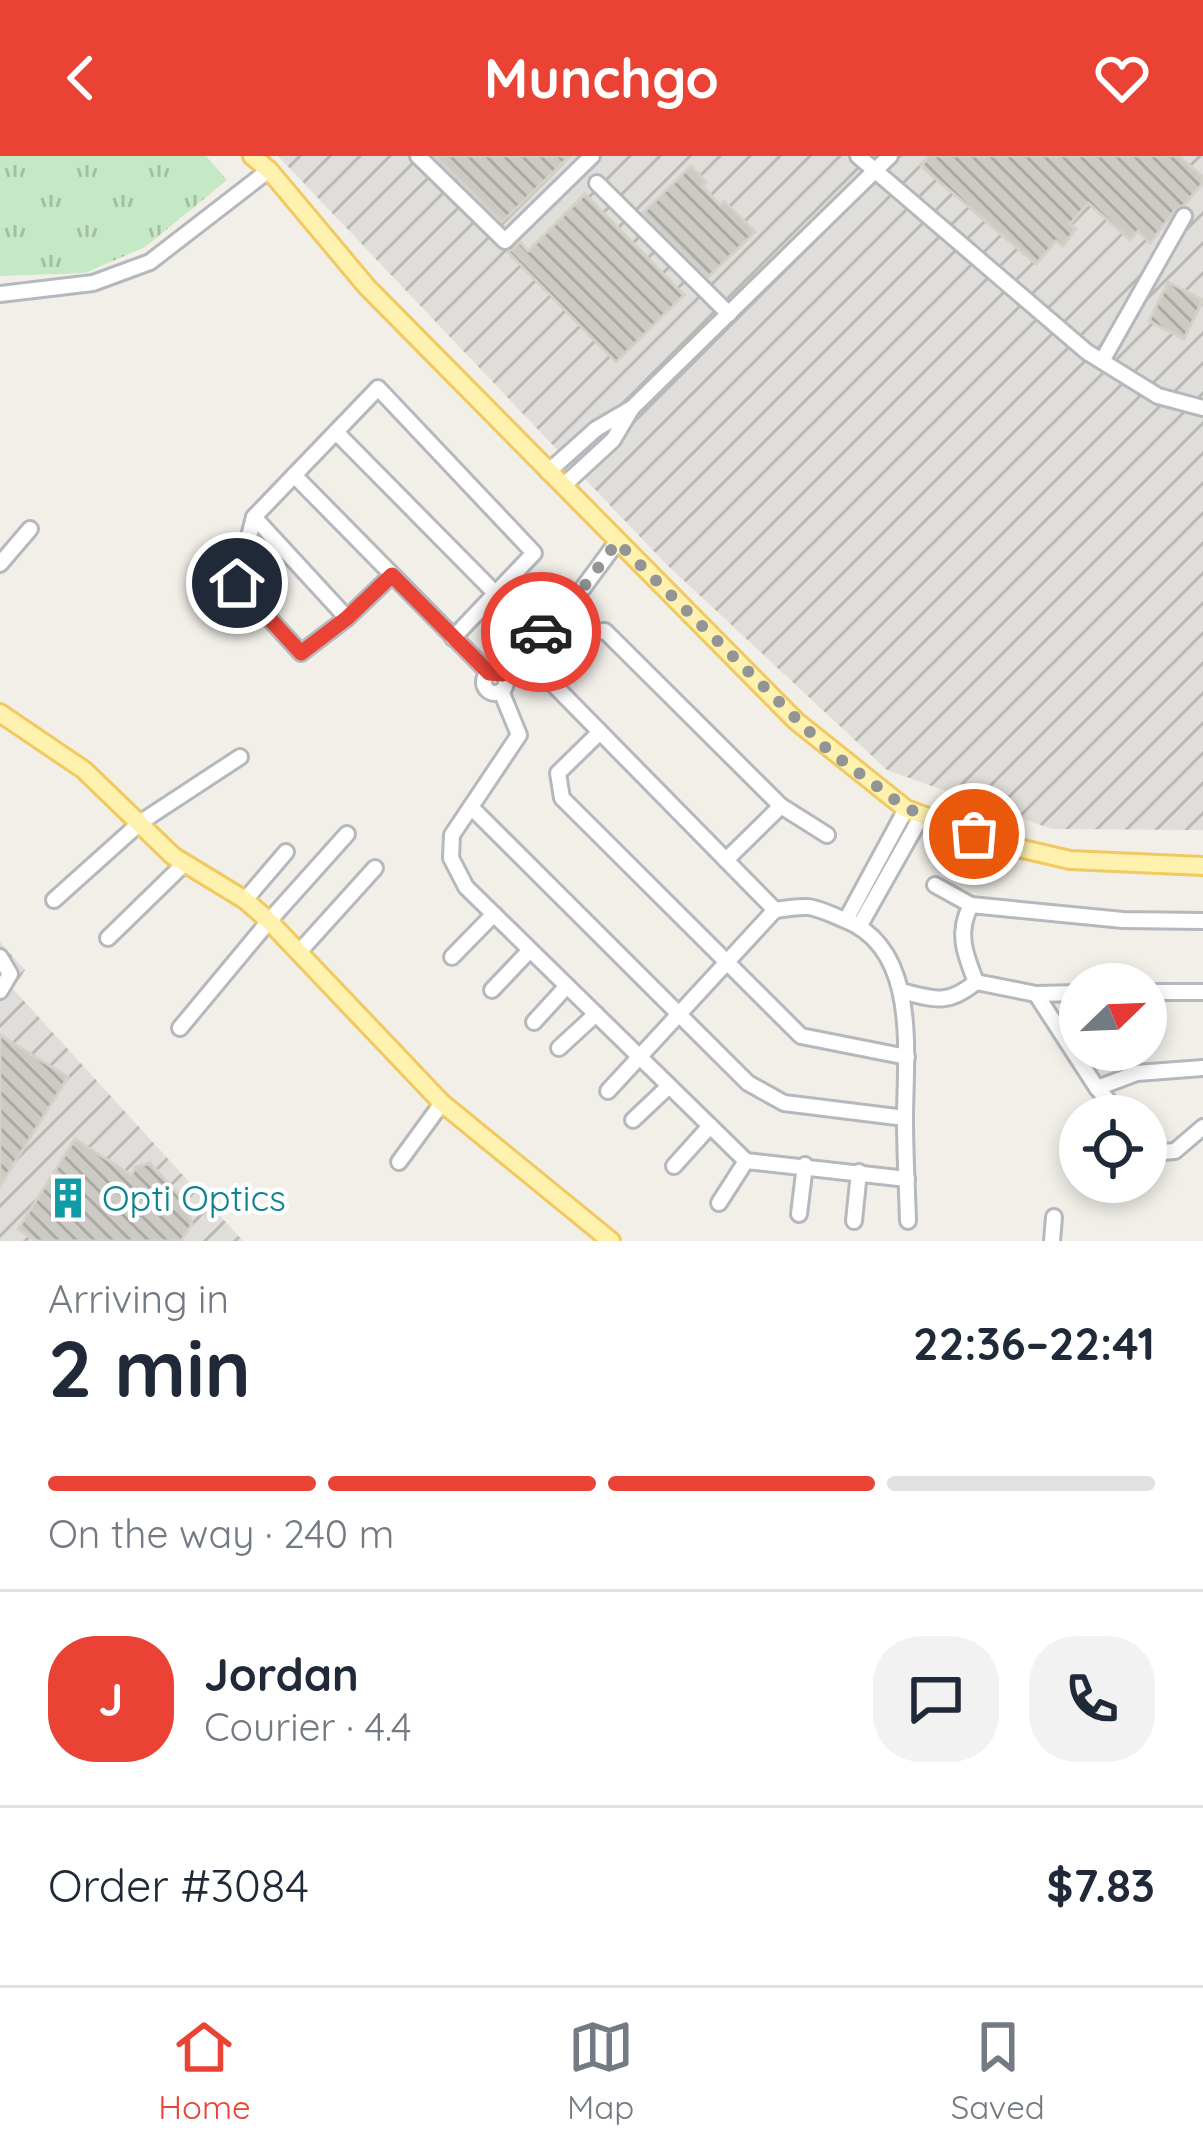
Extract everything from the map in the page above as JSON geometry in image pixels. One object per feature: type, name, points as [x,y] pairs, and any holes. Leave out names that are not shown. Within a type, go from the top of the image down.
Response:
[{"type":"main road","points":[[252,156],[367,287],[548,472],[796,721],[858,774],[914,812],[1006,845],[1070,860],[1203,866]]},
{"type":"main road","points":[[0,713],[84,770],[184,864],[268,920],[442,1102],[611,1241]]},
{"type":"street","points":[[418,156],[505,241],[592,156]]},
{"type":"street","points":[[858,156],[1102,361],[1158,396],[1203,408]]},
{"type":"street","points":[[548,472],[596,429],[632,408],[890,156]]},
{"type":"street","points":[[0,294],[92,283],[150,262],[268,170]]},
{"type":"street","points":[[597,183],[729,314]]},
{"type":"street","points":[[1102,361],[1184,216]]},
{"type":"street","points":[[392,575],[301,653],[237,583],[254,517],[378,388],[534,553],[453,638]]},
{"type":"street","points":[[563,486],[613,440],[632,408]]},
{"type":"street","points":[[336,432],[496,594]]},
{"type":"street","points":[[294,475],[453,638],[496,674]]},
{"type":"street","points":[[254,517],[347,618]]},
{"type":"street","points":[[0,564],[30,529]]},
{"type":"street","points":[[617,542],[583,588],[485,686],[492,692],[501,691],[519,735],[452,835],[451,857],[466,887],[746,1161],[907,1179]]},
{"type":"street","points":[[775,910],[550,681],[551,665],[583,633],[605,631],[781,806],[827,835]]},
{"type":"street","points":[[600,732],[558,773],[562,798],[801,1036],[907,1057]]},
{"type":"street","points":[[54,900],[141,822],[240,758]]},
{"type":"street","points":[[725,860],[781,806]]},
{"type":"street","points":[[471,807],[765,1096],[784,1103],[905,1118]]},
{"type":"street","points":[[853,922],[914,812]]},
{"type":"street","points":[[180,1028],[268,920],[347,834]]},
{"type":"street","points":[[244,900],[286,852]]},
{"type":"street","points":[[108,938],[184,864]]},
{"type":"street","points":[[300,951],[375,868]]},
{"type":"street","points":[[935,886],[971,905],[1123,920],[1203,921]]},
{"type":"street","points":[[608,1091],[775,910],[811,904],[853,922],[884,950],[901,991],[907,1057],[908,1221]]},
{"type":"street","points":[[971,905],[961,936],[976,982]]},
{"type":"street","points":[[452,957],[494,914]]},
{"type":"street","points":[[492,990],[530,950]]},
{"type":"street","points":[[0,957],[10,974],[0,991]]},
{"type":"street","points":[[901,991],[940,1001],[976,982],[1036,994],[1059,993]]},
{"type":"street","points":[[534,1022],[567,986]]},
{"type":"street","points":[[1167,992],[1203,992]]},
{"type":"street","points":[[1036,994],[1104,1095]]},
{"type":"street","points":[[559,1048],[596,1014]]},
{"type":"street","points":[[1097,1088],[1138,1073],[1203,1068]]},
{"type":"street","points":[[633,1120],[669,1086]]},
{"type":"street","points":[[399,1162],[442,1102]]},
{"type":"street","points":[[674,1166],[710,1126]]},
{"type":"street","points":[[1167,1152],[1175,1151],[1203,1126]]},
{"type":"street","points":[[719,1203],[746,1161]]},
{"type":"street","points":[[799,1214],[805,1165]]},
{"type":"street","points":[[854,1221],[859,1172]]},
{"type":"street","points":[[1052,1241],[1054,1216]]},
{"type":"shaded area","points":[[278,156],[1203,156],[1203,830],[1052,829],[887,770],[665,563]]},
{"type":"shaded area","points":[[0,942],[25,970],[13,989],[243,1241],[0,1241]]},
{"type":"green space","points":[[0,156],[206,156],[227,180],[145,247],[85,273],[0,276]]},
{"type":"building","points":[[435,156],[570,156],[502,222]]},
{"type":"building","points":[[929,156],[1179,156],[1203,177],[1203,183],[1150,243],[1138,231],[1130,240],[1088,203],[1070,224],[1076,229],[1063,246],[1056,241],[1036,264],[921,166]]},
{"type":"building","points":[[691,166],[720,205],[724,201],[755,232],[708,277],[643,213]]},
{"type":"building","points":[[585,194],[684,295],[616,362],[508,252],[520,242],[528,251]]},
{"type":"building","points":[[1168,282],[1203,300],[1184,339],[1149,321]]},
{"type":"building","points":[[0,1035],[68,1077],[0,1186]]},
{"type":"building","points":[[75,1139],[131,1175],[136,1167],[150,1163],[185,1202],[192,1224],[181,1241],[37,1241],[18,1229]]},
{"type":"way so far","points":[[541,632],[583,588],[617,542],[828,750],[906,808],[974,834]]},
{"type":"place","name":"Opti Optics","points":[[68,1198]]},
{"type":"route","points":[[237,583],[301,653],[392,575],[489,673],[503,674],[541,632]]}]
